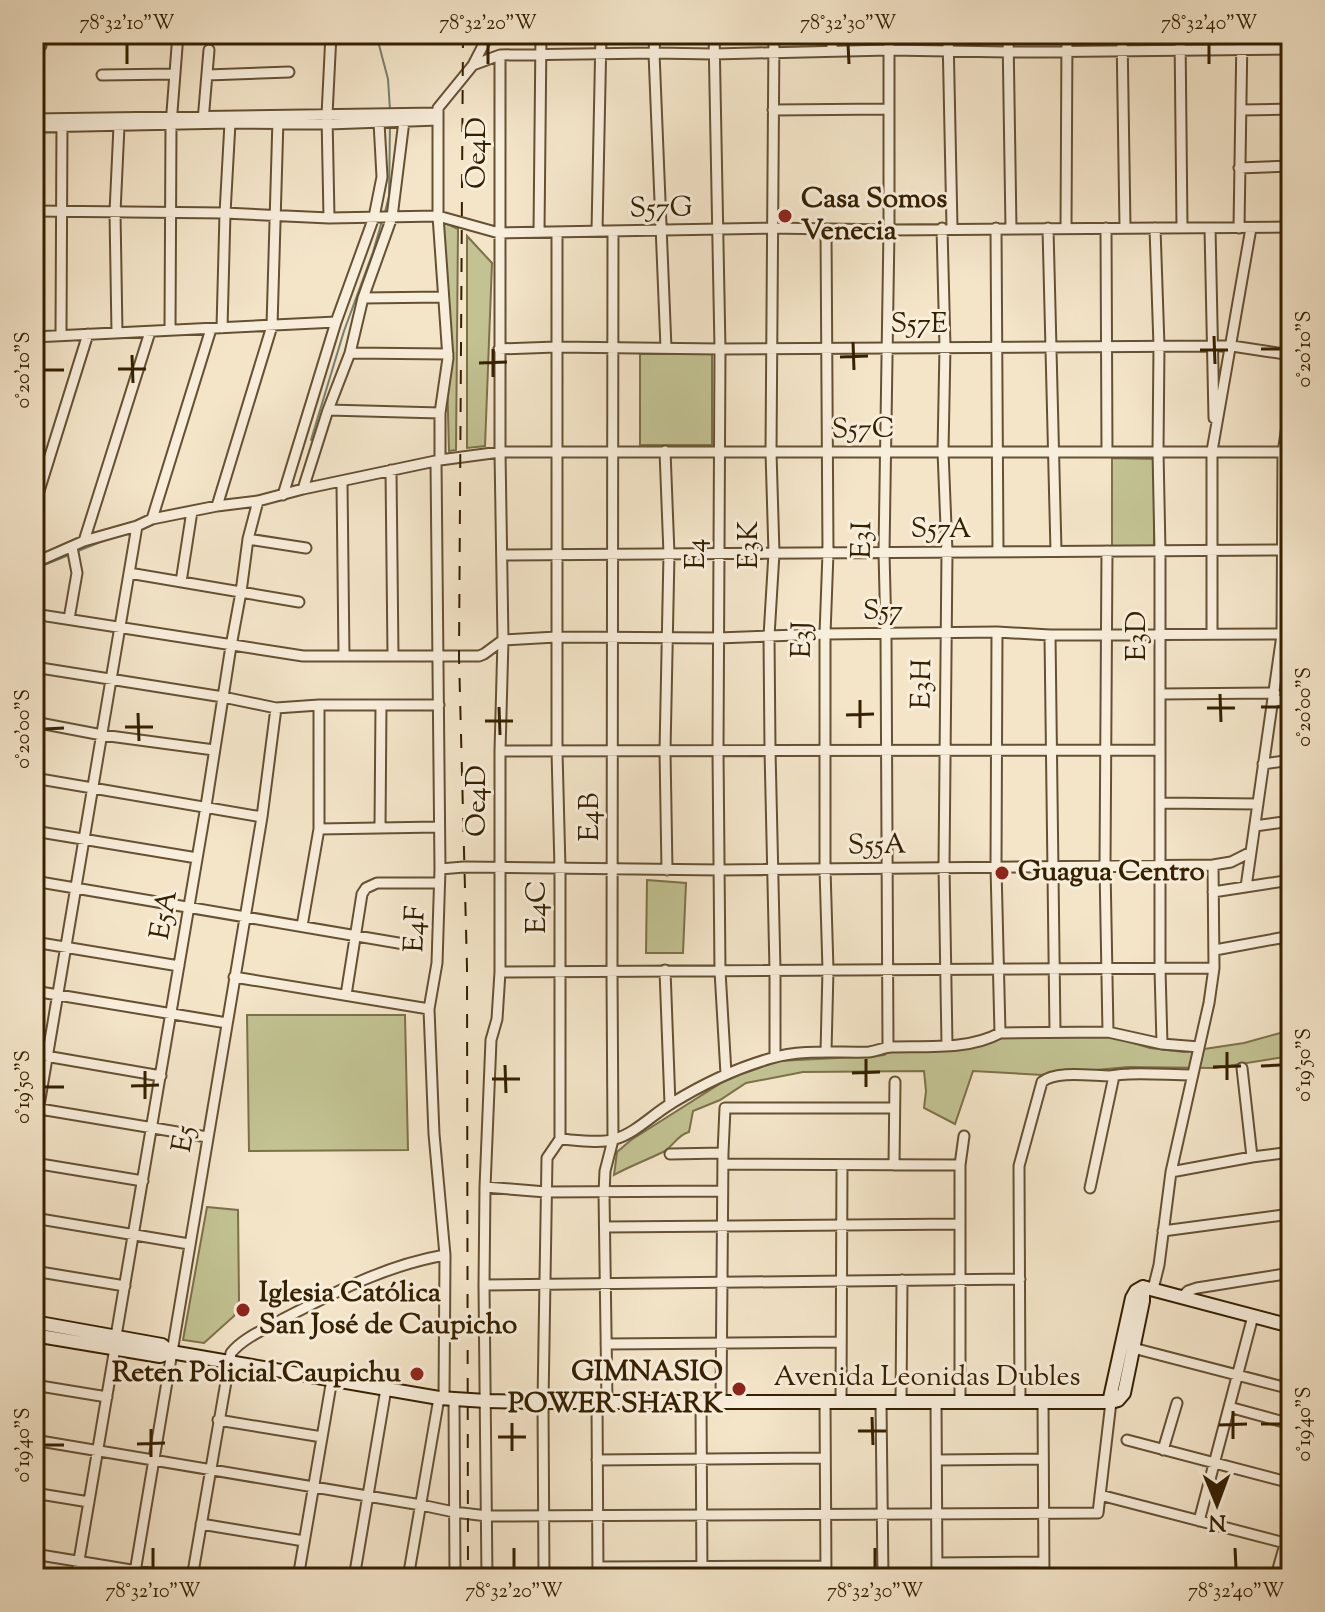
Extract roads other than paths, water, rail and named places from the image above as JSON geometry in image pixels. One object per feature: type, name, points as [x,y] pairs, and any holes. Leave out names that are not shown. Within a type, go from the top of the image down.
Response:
[{"type":"main road","points":[[1148,1288],[1144,1294],[1124,1393],[1111,1402],[1136,1291],[1148,1288],[1291,1326]]},
{"type":"main road","name":"Avenida Leonidas Dubles","points":[[34,1322],[160,1356],[171,1352],[446,1399],[543,1402],[1111,1402]]},
{"type":"main road","name":"Avenida Leonidas Dubles","points":[[34,1335],[116,1342]]},
{"type":"street","points":[[170,330],[171,121],[178,34]]},
{"type":"street","points":[[329,218],[331,34]]},
{"type":"street","points":[[438,116],[438,108],[473,65],[489,34]]},
{"type":"street","points":[[539,232],[541,34]]},
{"type":"street","points":[[597,231],[601,34]]},
{"type":"street","points":[[655,34],[666,348]]},
{"type":"street","name":"E4","points":[[714,34],[720,349],[720,971],[726,1074]]},
{"type":"street","name":"E3K","points":[[774,34],[771,452],[774,553],[769,636],[775,1057]]},
{"type":"street","points":[[832,34],[832,51]]},
{"type":"street","name":"E3I","points":[[888,1046],[884,552],[889,34]]},
{"type":"street","name":"E3H","points":[[947,1045],[944,866],[947,552],[943,451],[948,34]]},
{"type":"street","points":[[1008,34],[1011,229]]},
{"type":"street","points":[[1066,228],[1067,34]]},
{"type":"street","points":[[1122,34],[1125,227]]},
{"type":"street","points":[[1180,34],[1182,227]]},
{"type":"street","points":[[1239,228],[1242,34]]},
{"type":"street","points":[[473,65],[500,55],[1291,49]]},
{"type":"street","points":[[203,120],[209,50]]},
{"type":"street","name":"Oe4D","points":[[487,1578],[485,1187],[491,1040],[497,1019],[500,972],[503,640],[499,349],[500,55]]},
{"type":"street","points":[[207,75],[289,72]]},
{"type":"street","points":[[102,75],[175,74]]},
{"type":"street","points":[[773,110],[888,109]]},
{"type":"street","points":[[1242,110],[1291,109]]},
{"type":"street","points":[[328,119],[379,122],[438,116]]},
{"type":"street","points":[[34,127],[62,123],[438,116]]},
{"type":"street","name":"E4F","points":[[408,1578],[421,1505],[446,1399],[445,1255],[434,1134],[429,1009],[437,963],[440,869],[438,460],[440,413],[448,354],[438,216],[438,116]]},
{"type":"street","points":[[34,119],[119,126],[171,121]]},
{"type":"street","points":[[203,120],[230,123],[278,120]]},
{"type":"street","points":[[217,506],[272,326],[278,120]]},
{"type":"street","points":[[303,489],[392,217],[404,121]]},
{"type":"street","points":[[283,495],[336,322],[374,217],[382,177],[379,122]]},
{"type":"street","points":[[61,335],[62,123]]},
{"type":"street","points":[[222,328],[230,123]]},
{"type":"street","points":[[117,333],[115,212],[119,126]]},
{"type":"street","points":[[1239,168],[1291,166]]},
{"type":"street","name":"S57G","points":[[34,211],[225,213],[329,218],[438,216],[499,233],[772,228],[1291,227]]},
{"type":"street","points":[[996,228],[998,552]]},
{"type":"street","points":[[1048,228],[1056,551]]},
{"type":"street","points":[[1106,228],[1107,451]]},
{"type":"street","name":"E3D","points":[[1155,228],[1159,346],[1162,1044]]},
{"type":"street","points":[[1210,228],[1214,438]]},
{"type":"street","points":[[1212,633],[1212,451],[1251,228]]},
{"type":"street","name":"E3J","points":[[826,229],[826,1052]]},
{"type":"street","name":"E4C","points":[[544,1578],[547,1158],[560,1139],[557,232]]},
{"type":"street","name":"E4B","points":[[598,1573],[597,1460],[606,1344],[604,1193],[605,1171],[613,1140],[613,232]]},
{"type":"street","points":[[363,298],[443,297]]},
{"type":"street","points":[[34,337],[336,322]]},
{"type":"street","points":[[152,519],[211,329]]},
{"type":"street","points":[[84,541],[150,332]]},
{"type":"street","points":[[34,507],[88,334]]},
{"type":"street","name":"S57E","points":[[499,349],[1106,345],[1232,346],[1291,355]]},
{"type":"street","points":[[350,353],[448,354]]},
{"type":"street","points":[[1246,887],[1263,764],[1287,634],[1284,550],[1291,399]]},
{"type":"street","points":[[328,410],[440,413]]},
{"type":"street","points":[[665,451],[669,554],[665,751],[667,870]]},
{"type":"street","name":"S57C","points":[[34,563],[84,541],[152,519],[258,501],[438,460],[500,452],[1287,452]]},
{"type":"street","points":[[391,470],[393,655]]},
{"type":"street","points":[[342,482],[344,656]]},
{"type":"street","name":"E5A","points":[[76,1578],[248,539],[258,501]]},
{"type":"street","points":[[181,582],[192,511]]},
{"type":"street","points":[[34,1135],[137,526]]},
{"type":"street","points":[[248,539],[306,548]]},
{"type":"street","points":[[69,619],[77,573],[72,547]]},
{"type":"street","name":"S57A","points":[[502,555],[1284,550]]},
{"type":"street","points":[[1107,551],[1105,867],[1108,1032]]},
{"type":"street","points":[[129,573],[299,602]]},
{"type":"street","points":[[34,614],[303,656],[479,656],[503,640]]},
{"type":"street","points":[[997,632],[996,867],[1000,1033]]},
{"type":"street","name":"S57","points":[[503,640],[997,632],[1105,636],[1287,634]]},
{"type":"street","points":[[1050,635],[1055,1032]]},
{"type":"street","points":[[34,667],[276,708],[439,705]]},
{"type":"street","points":[[1161,694],[1291,699]]},
{"type":"street","points":[[302,926],[319,829],[319,705]]},
{"type":"street","points":[[380,828],[381,705]]},
{"type":"street","name":"E5","points":[[135,1574],[262,817],[276,708]]},
{"type":"street","points":[[34,722],[214,750]]},
{"type":"street","points":[[500,751],[1159,750]]},
{"type":"street","points":[[1263,764],[1291,760]]},
{"type":"street","points":[[34,778],[262,817]]},
{"type":"street","points":[[1160,803],[1258,804]]},
{"type":"street","points":[[1255,826],[1291,821]]},
{"type":"street","points":[[319,829],[438,827]]},
{"type":"street","points":[[34,831],[197,858]]},
{"type":"street","name":"S55A","points":[[440,869],[720,870],[1213,865],[1231,862],[1251,852]]},
{"type":"street","points":[[1148,1288],[1163,1231],[1171,1172],[1214,968],[1213,865]]},
{"type":"street","points":[[1213,892],[1291,880]]},
{"type":"street","points":[[34,881],[404,944]]},
{"type":"street","points":[[346,995],[362,894],[366,888],[377,883],[439,883]]},
{"type":"street","points":[[1215,950],[1288,937],[1291,984]]},
{"type":"street","points":[[34,942],[179,966]]},
{"type":"street","points":[[500,972],[1214,968]]},
{"type":"street","points":[[665,970],[670,1104]]},
{"type":"street","points":[[234,977],[429,1009]]},
{"type":"street","points":[[34,991],[227,1023]]},
{"type":"street","points":[[560,1139],[613,1140],[715,1079],[775,1057],[877,1051],[888,1046],[978,1042],[1000,1033],[1108,1032],[1162,1044],[1199,1047]]},
{"type":"street","points":[[34,1054],[161,1076]]},
{"type":"street","points":[[1242,1068],[1252,1157]]},
{"type":"street","points":[[1020,1401],[1019,1166],[1042,1082],[1078,1075],[1192,1075]]},
{"type":"street","points":[[1090,1188],[1114,1076]]},
{"type":"street","points":[[894,1165],[895,1082]]},
{"type":"street","points":[[721,1402],[724,1110],[728,1107],[894,1108]]},
{"type":"street","points":[[36,1109],[207,1137]]},
{"type":"street","points":[[960,1401],[960,1165],[964,1136]]},
{"type":"street","points":[[1171,1172],[1291,1152]]},
{"type":"street","points":[[670,1154],[842,1165],[960,1165]]},
{"type":"street","points":[[34,1163],[143,1181]]},
{"type":"street","points":[[841,1401],[842,1165]]},
{"type":"street","points":[[485,1187],[604,1193],[722,1191]]},
{"type":"street","points":[[1163,1231],[1291,1214]]},
{"type":"street","points":[[34,1218],[189,1244]]},
{"type":"street","points":[[605,1227],[960,1224]]},
{"type":"street","points":[[192,1578],[231,1353],[238,1345],[345,1287],[418,1261],[445,1255]]},
{"type":"street","points":[[34,1271],[125,1286]]},
{"type":"street","points":[[1182,1297],[1197,1288],[1291,1273]]},
{"type":"street","points":[[484,1285],[1020,1279]]},
{"type":"street","points":[[901,1402],[902,1280]]},
{"type":"street","points":[[1199,1521],[1253,1316]]},
{"type":"street","points":[[606,1344],[841,1342]]},
{"type":"street","points":[[1133,1348],[1291,1389]]},
{"type":"street","points":[[298,1578],[332,1379]]},
{"type":"street","points":[[34,1385],[107,1397]]},
{"type":"street","points":[[354,1578],[386,1389]]},
{"type":"street","points":[[446,1399],[455,1578]]},
{"type":"street","points":[[701,1401],[702,1578]]},
{"type":"street","points":[[825,1401],[826,1578]]},
{"type":"street","points":[[936,1401],[937,1578]]},
{"type":"street","points":[[1043,1401],[1044,1578]]},
{"type":"street","points":[[881,1402],[883,1578]]},
{"type":"street","points":[[34,1440],[487,1516],[1098,1513],[1111,1402]]},
{"type":"street","points":[[1163,1450],[1177,1403]]},
{"type":"street","points":[[1229,1407],[1291,1424]]},
{"type":"street","points":[[218,1420],[322,1437]]},
{"type":"street","points":[[1127,1440],[1291,1483]]},
{"type":"street","points":[[597,1460],[825,1458]]},
{"type":"street","points":[[937,1460],[1043,1459]]},
{"type":"street","points":[[34,1493],[89,1502]]},
{"type":"street","points":[[1100,1495],[1285,1543]]},
{"type":"street","points":[[1278,1569],[1291,1523]]},
{"type":"street","points":[[201,1524],[304,1541]]},
{"type":"street","points":[[34,1554],[135,1574],[180,1578]]},
{"type":"street","points":[[937,1563],[1044,1562]]},
{"type":"street","points":[[598,1573],[702,1566],[826,1566]]},
{"type":"waterway","points":[[384,34],[379,45],[388,79],[390,110]]},
{"type":"waterway","points":[[385,212],[389,196],[390,124]]},
{"type":"waterway","points":[[311,440],[382,221]]},
{"type":"waterway","points":[[78,551],[113,537]]},
{"type":"waterway","points":[[34,569],[69,555]]},
{"type":"railway","points":[[463,34],[459,657],[467,967],[468,1578]]},
{"type":"place","name":"Casa Somos Venecia","points":[[785,216]]},
{"type":"place","name":"Guagua Centro","points":[[1002,873]]},
{"type":"place","name":"Iglesia Católica San José de Caupicho","points":[[243,1310]]},
{"type":"place","name":"Reten Policial Caupichu","points":[[417,1374]]},
{"type":"place","name":"GIMNASIO POWER SHARK","points":[[739,1389]]}]
